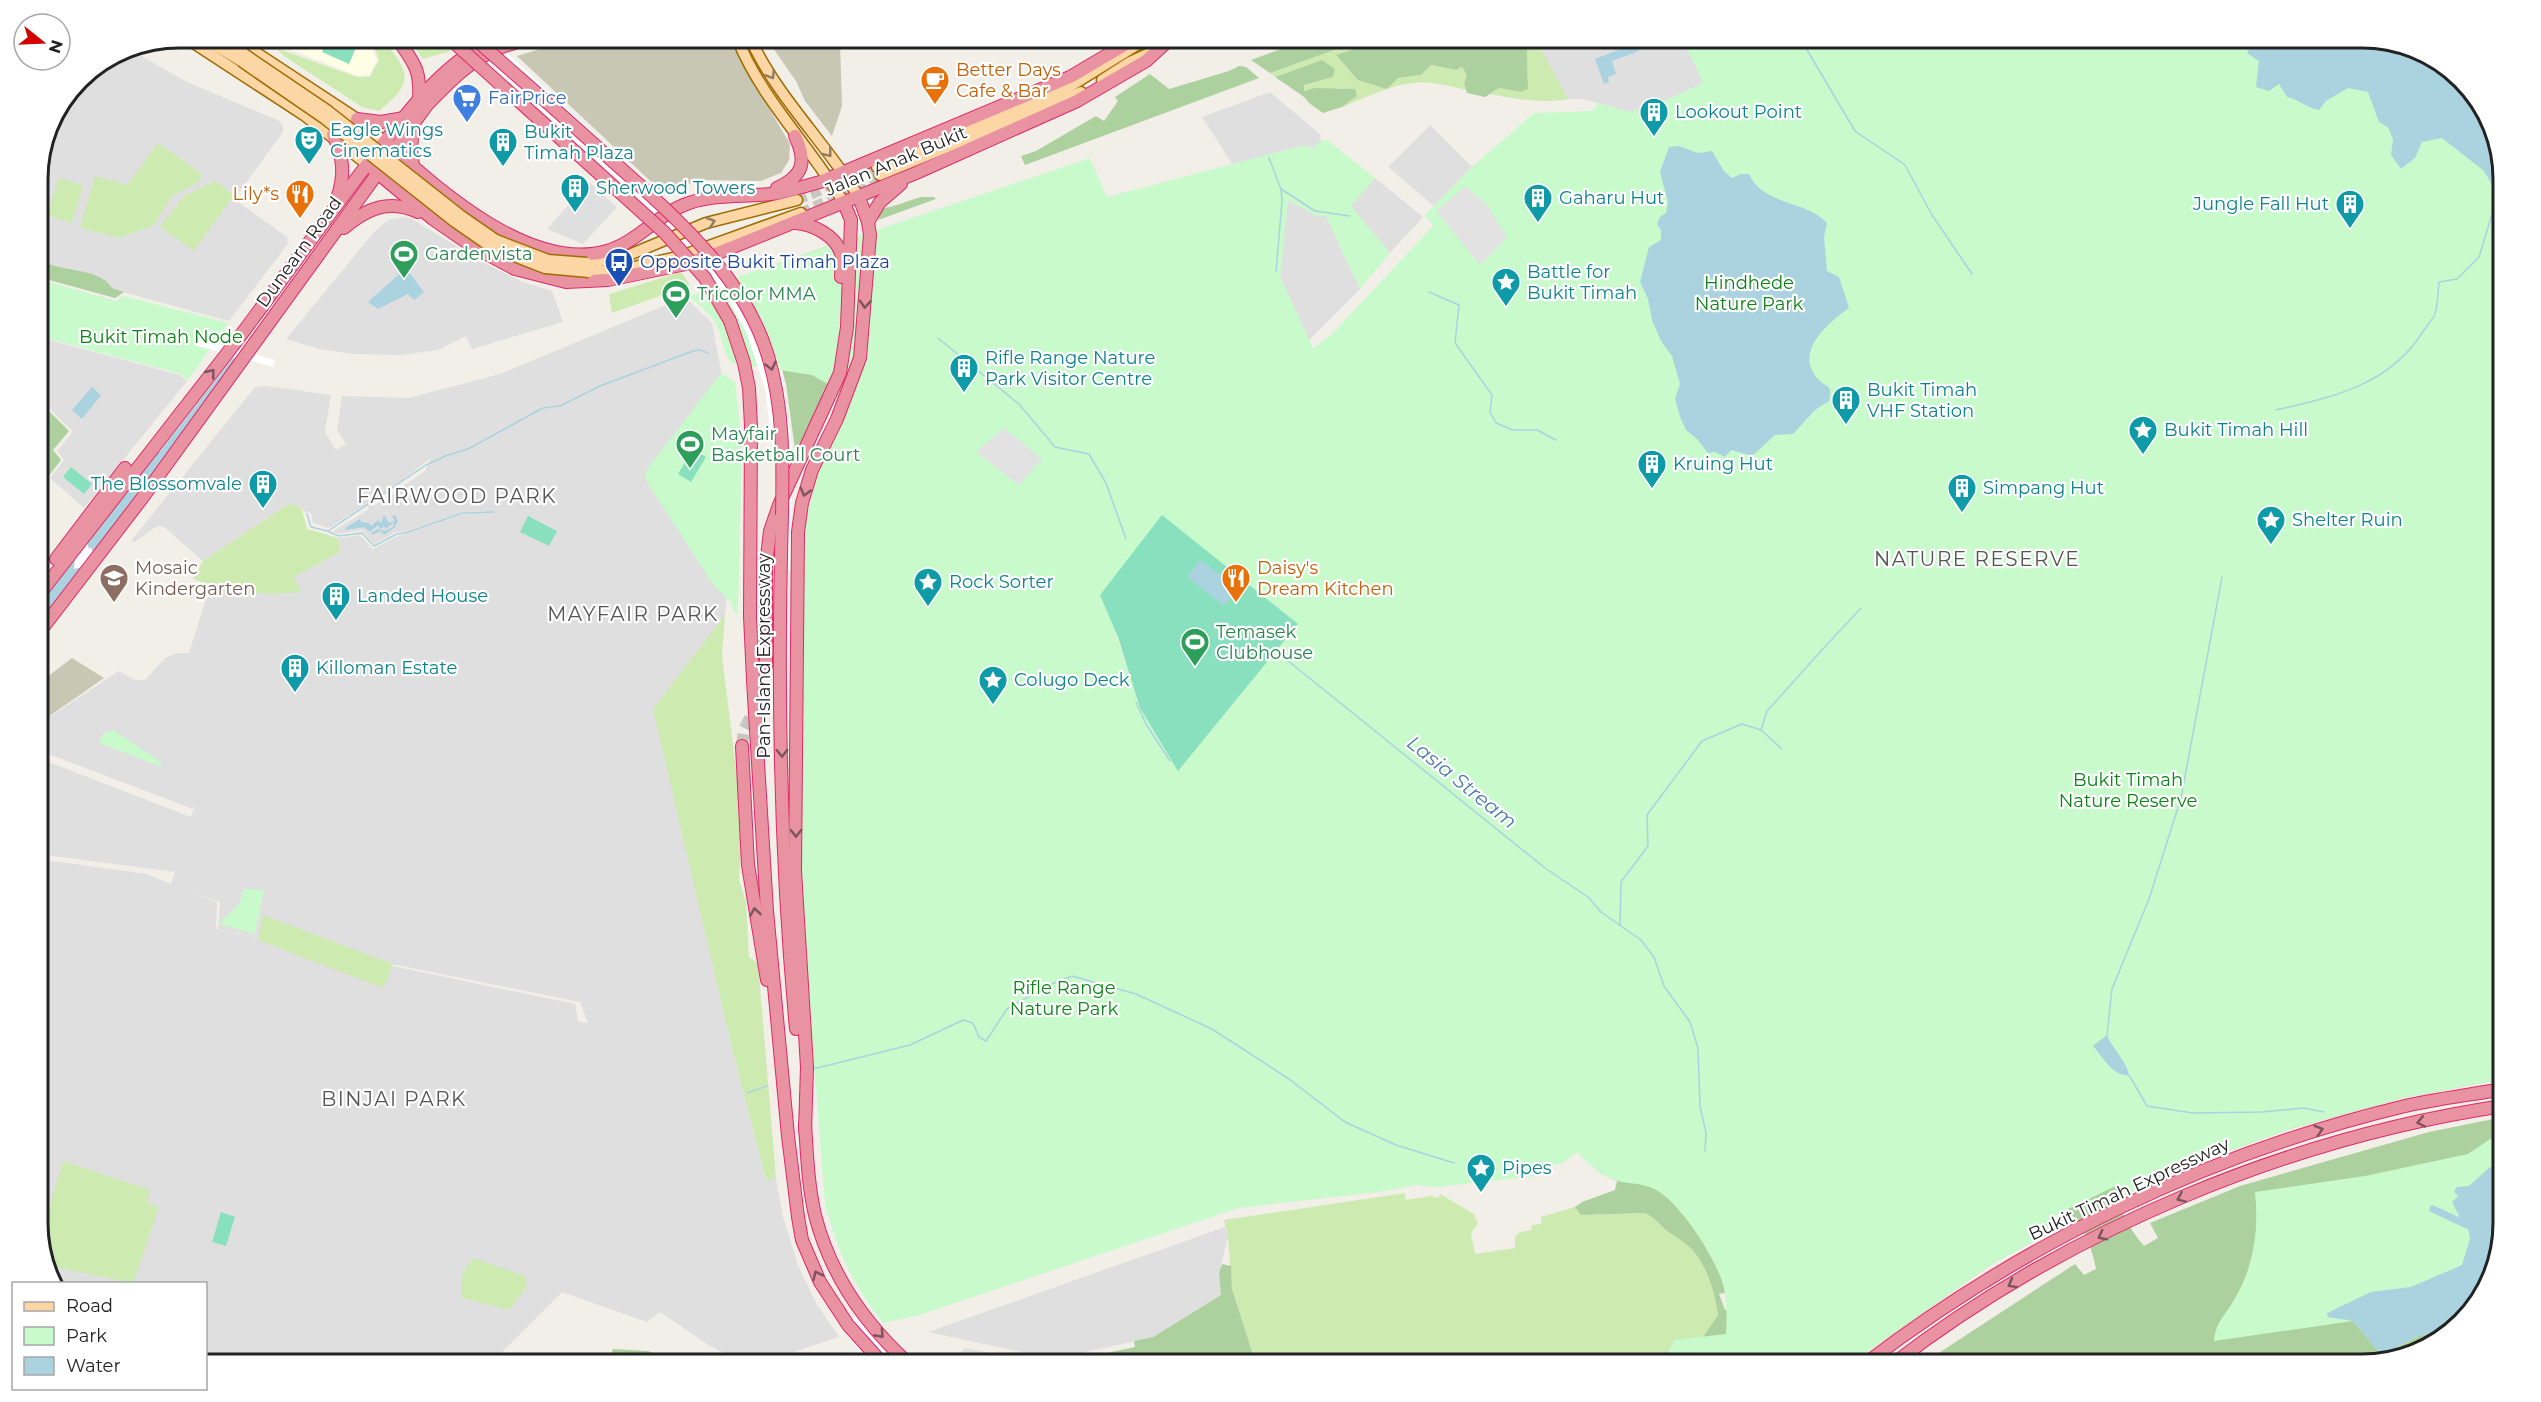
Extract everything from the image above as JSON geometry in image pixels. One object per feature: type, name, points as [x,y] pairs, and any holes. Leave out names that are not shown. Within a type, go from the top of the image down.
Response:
[{"type":"highway","points":[[404,48],[418,70],[419,101]]},
{"type":"highway","name":"Pan-Island Expressway","points":[[460,48],[665,233],[705,278],[730,321],[744,363],[749,388],[751,426],[752,661],[768,911],[788,1136],[802,1240],[820,1282],[848,1325],[873,1354]]},
{"type":"highway","points":[[48,583],[225,355],[334,208],[384,160],[419,101],[471,48]]},
{"type":"highway","name":"Pan-Island Expressway","points":[[486,48],[666,209],[705,250],[742,301],[768,355],[780,411],[783,461],[779,643],[784,847],[792,984],[808,1168],[820,1233],[839,1275],[864,1316],[898,1354]]},
{"type":"highway","points":[[357,119],[381,122],[409,121],[454,76],[499,48]]},
{"type":"highway","points":[[1113,52],[1117,48]]},
{"type":"highway","name":"Jalan Anak Bukit","points":[[384,160],[413,166],[466,208],[517,239],[550,250],[584,255],[606,252],[621,246],[688,203],[704,198],[765,194],[801,188],[829,178],[1070,77],[1120,48]]},
{"type":"highway","name":"Jalan Anak Bukit","points":[[384,160],[418,207],[472,246],[514,269],[566,282],[608,280],[681,265],[859,197],[1077,101],[1146,61],[1157,50]]},
{"type":"highway","points":[[409,121],[413,166]]},
{"type":"highway","points":[[328,132],[341,152],[344,172],[334,208]]},
{"type":"highway","points":[[765,194],[789,183],[798,174],[802,156],[795,136]]},
{"type":"highway","name":"Dunearn Road","points":[[48,621],[163,469],[330,240],[384,160]]},
{"type":"highway","points":[[868,222],[880,202],[916,173]]},
{"type":"highway","points":[[418,207],[421,193],[433,182]]},
{"type":"highway","points":[[805,1131],[807,1067],[795,871],[798,532],[802,503],[812,470],[837,419],[860,358],[869,245],[868,222],[859,197]]},
{"type":"highway","points":[[766,666],[766,566],[770,531],[778,505],[840,373],[847,327],[842,308],[845,249],[851,220],[844,203]]},
{"type":"highway","points":[[330,240],[352,220],[388,205],[404,206],[433,219]]},
{"type":"highway","points":[[794,223],[805,224],[823,233],[845,249]]},
{"type":"highway","points":[[48,570],[153,432],[176,417]]},
{"type":"highway","points":[[146,456],[155,450],[162,453],[166,459],[163,469]]},
{"type":"highway","points":[[742,746],[748,865],[767,980],[775,1072],[788,1136]]},
{"type":"highway","name":"Bukit Timah Expressway","points":[[1881,1354],[1982,1282],[2070,1233],[2175,1183],[2246,1155],[2341,1123],[2403,1106],[2493,1091]]},
{"type":"highway","name":"Bukit Timah Expressway","points":[[1909,1354],[2004,1288],[2072,1251],[2179,1199],[2295,1155],[2412,1124],[2493,1108]]},
{"type":"main road","points":[[201,48],[328,132],[384,160]]},
{"type":"main road","points":[[222,48],[242,58]]},
{"type":"main road","points":[[230,48],[384,160],[455,222],[491,247],[545,268],[630,268],[681,256],[801,213]]},
{"type":"main road","points":[[249,48],[357,119],[384,160]]},
{"type":"main road","points":[[741,48],[795,136],[829,178],[844,203]]},
{"type":"main road","points":[[755,48],[794,112],[844,172],[859,197]]},
{"type":"main road","name":"Jalan Anak Bukit","points":[[1132,48],[1069,87],[879,171],[1075,96],[1130,62],[1157,50]]},
{"type":"main road","points":[[328,132],[337,116],[337,110],[330,101]]},
{"type":"main road","points":[[588,268],[624,257],[706,223],[797,200]]},
{"type":"shaded area","points":[[287,48],[372,48],[377,61],[369,75],[358,76]]},
{"type":"shaded area","points":[[543,48],[734,48],[790,144],[789,160],[781,173],[761,181],[701,180],[662,192],[517,56]]},
{"type":"shaded area","points":[[773,48],[840,48],[842,106],[832,136],[805,101],[796,81]]},
{"type":"shaded area","points":[[1540,48],[1687,48],[1704,83],[1651,107],[1629,112],[1583,99],[1568,99]]},
{"type":"shaded area","points":[[139,54],[185,81],[279,121],[283,126],[283,132],[234,199],[287,237],[288,244],[229,321],[48,272],[48,170],[55,137],[70,106],[86,86],[121,61]]},
{"type":"shaded area","points":[[1270,92],[1321,135],[1320,141],[1314,148],[1301,146],[1233,165],[1202,117]]},
{"type":"shaded area","points":[[1430,125],[1472,167],[1434,206],[1388,167]]},
{"type":"shaded area","points":[[1375,178],[1423,217],[1390,253],[1350,206]]},
{"type":"shaded area","points":[[589,182],[617,207],[583,244],[547,229]]},
{"type":"shaded area","points":[[1466,186],[1488,206],[1507,238],[1480,265],[1436,211]]},
{"type":"shaded area","points":[[1288,199],[1317,216],[1326,216],[1360,289],[1308,341],[1280,277]]},
{"type":"shaded area","points":[[402,217],[412,219],[486,264],[523,282],[552,291],[563,322],[472,349],[466,336],[438,350],[400,355],[354,354],[319,349],[286,339],[374,232],[388,220]]},
{"type":"shaded area","points":[[685,297],[712,323],[739,465],[725,615],[654,709],[731,1044],[766,1180],[776,1178],[783,1217],[798,1265],[816,1303],[839,1337],[788,1354],[726,1354],[660,1312],[647,1322],[562,1292],[500,1354],[207,1354],[207,1282],[61,1281],[48,1232],[48,860],[147,874],[171,884],[175,872],[48,855],[48,762],[191,817],[196,804],[193,809],[48,754],[48,718],[119,671],[135,680],[145,680],[165,658],[177,653],[189,653],[206,599],[221,589],[300,592],[294,577],[340,552],[338,538],[360,535],[373,549],[398,536],[464,514],[495,511],[464,512],[404,532],[396,532],[374,544],[362,530],[339,534],[332,532],[369,509],[366,504],[329,528],[313,523],[311,513],[289,504],[203,561],[164,527],[157,526],[135,542],[131,541],[255,387],[267,386],[331,395],[325,432],[336,450],[346,444],[337,430],[342,396],[409,398],[500,374]],"holes":[[[431,458],[425,471],[374,506],[372,501]],[[185,889],[220,902],[218,929],[580,1002],[588,1023],[578,1021],[575,1004],[216,929],[217,902]]]},
{"type":"shaded area","points":[[48,340],[180,375],[187,381],[84,508],[50,478],[64,460],[57,451],[73,432],[48,407]]},
{"type":"shaded area","points":[[1004,428],[1042,459],[1019,485],[976,452]]},
{"type":"shaded area","points":[[72,658],[104,678],[48,717],[48,676]]},
{"type":"shaded area","points":[[1225,1227],[1228,1237],[1219,1273],[1221,1295],[1153,1337],[1077,1354],[1031,1354],[928,1332]]},
{"type":"shaded area","points":[[965,1348],[995,1354],[959,1354]]},
{"type":"green space","points":[[276,48],[357,77],[370,77],[379,60],[375,48],[390,48],[403,68],[405,76],[399,91],[379,111],[362,107],[284,56]]},
{"type":"green space","points":[[324,48],[356,48],[349,64],[322,52]]},
{"type":"green space","points":[[415,48],[448,48],[451,51],[423,59]]},
{"type":"green space","points":[[1283,48],[1340,48],[1270,73],[1251,60]]},
{"type":"green space","points":[[1340,48],[1359,48],[1337,56],[1358,80],[1421,75],[1430,65],[1456,70],[1462,67],[1467,75],[1464,83],[1466,90],[1433,83],[1405,84],[1377,92],[1342,107],[1357,96],[1343,88],[1303,91],[1304,85],[1333,77],[1322,60],[1275,77],[1270,73]]},
{"type":"green space","points":[[1357,48],[1528,48],[1528,89],[1521,92],[1499,88],[1485,97],[1467,93],[1464,83],[1467,75],[1462,67],[1456,70],[1431,65],[1421,75],[1398,78],[1387,89],[1358,80],[1336,55]]},
{"type":"green space","points":[[1528,48],[1540,48],[1568,99],[1539,101],[1490,94],[1499,88],[1521,92],[1528,89]]},
{"type":"green space","points":[[1687,48],[2362,48],[2396,52],[2412,58],[2428,65],[2455,86],[2480,121],[2493,170],[2493,1081],[2402,1098],[2290,1129],[2206,1159],[2120,1196],[2120,1184],[2049,1218],[2052,1231],[1990,1265],[1864,1354],[1668,1354],[1674,1340],[1726,1334],[1726,1299],[1720,1276],[1696,1232],[1664,1195],[1650,1187],[1618,1181],[1606,1176],[1577,1152],[1563,1163],[1537,1170],[1536,1176],[1437,1187],[1417,1185],[1379,1192],[1238,1208],[919,1315],[883,1323],[847,1267],[825,1204],[803,922],[801,855],[804,528],[820,463],[851,397],[812,375],[732,363],[725,352],[716,323],[689,297],[740,276],[1090,158],[1107,197],[1301,146],[1314,148],[1320,141],[1327,140],[1375,178],[1351,206],[1390,253],[1360,289],[1326,216],[1317,216],[1288,200],[1280,277],[1313,348],[1331,335],[1434,225],[1424,216],[1472,167],[1534,113],[1593,111],[1598,103],[1629,112],[1651,107],[1703,83]],"holes":[[[1111,618],[1179,771],[1140,708]]]},
{"type":"green space","points":[[1322,60],[1335,69],[1333,77],[1304,85],[1304,91],[1315,88],[1355,89],[1357,96],[1342,107],[1323,113],[1275,77]]},
{"type":"green space","points":[[1239,66],[1246,67],[1259,78],[1025,165],[1021,156],[1036,151],[1096,116],[1104,121],[1118,101],[1115,97],[1150,74],[1169,89]]},
{"type":"green space","points":[[158,143],[202,174],[199,182],[172,196],[154,225],[120,238],[80,228],[95,176],[127,185]]},
{"type":"green space","points":[[59,178],[83,185],[72,223],[48,215]]},
{"type":"green space","points":[[215,181],[234,195],[194,251],[160,227],[184,196]]},
{"type":"green space","points":[[921,197],[936,199],[878,220],[881,209]]},
{"type":"green space","points":[[828,246],[834,253],[835,368],[811,428],[795,449],[786,384],[776,348],[739,277]]},
{"type":"green space","points":[[48,264],[97,276],[112,288],[124,292],[115,298],[48,280]]},
{"type":"green space","points":[[681,272],[690,285],[612,313],[609,294]]},
{"type":"green space","name":"Bukit Timah Node","points":[[48,282],[116,301],[124,296],[228,323],[188,380],[181,374],[48,339]]},
{"type":"green space","name":"MAYFAIR PARK","points":[[721,373],[735,382],[742,445],[738,613],[734,613],[731,602],[714,586],[647,482],[645,472]]},
{"type":"green space","points":[[48,410],[69,431],[53,450],[61,460],[48,477]]},
{"type":"green space","name":"Mayfair Basketball Court","points":[[693,449],[706,457],[691,482],[678,474]]},
{"type":"green space","points":[[71,467],[92,484],[84,494],[63,477]]},
{"type":"green space","points":[[289,504],[301,507],[307,529],[338,538],[340,552],[294,577],[301,592],[274,594],[228,591],[193,579],[203,561]]},
{"type":"green space","name":"Temasek Clubhouse","points":[[1162,515],[1298,624],[1178,771],[1140,708],[1118,637],[1100,595]]},
{"type":"green space","points":[[528,516],[557,531],[549,546],[520,532]]},
{"type":"green space","points":[[725,615],[722,655],[742,819],[739,880],[746,902],[749,957],[758,963],[776,1178],[766,1180],[731,1044],[653,709]]},
{"type":"green space","points":[[113,730],[158,760],[162,767],[99,743],[104,733]]},
{"type":"green space","points":[[244,889],[264,890],[255,934],[219,924],[239,904]]},
{"type":"green space","points":[[263,915],[393,964],[383,988],[258,940]]},
{"type":"green space","points":[[2493,1080],[2402,1098],[2290,1129],[2206,1159],[2120,1196],[2121,1184],[2116,1186],[2125,1218],[2144,1246],[2158,1238],[2150,1223],[2240,1186],[2429,1132],[2493,1119],[2493,1180],[2353,1321],[2382,1352],[2379,1353],[1937,1354],[2075,1264],[2084,1275],[2096,1269],[2086,1237],[2078,1222],[2066,1210],[2049,1218],[2052,1231],[1990,1265],[1864,1354],[1668,1354],[1674,1340],[1703,1337],[1718,1315],[1708,1276],[1699,1259],[1686,1244],[1645,1213],[1581,1215],[1575,1207],[1582,1202],[1615,1190],[1617,1181],[1600,1173],[1608,1167]],"holes":[[[1730,1292],[1743,1304],[1725,1310],[1719,1294]]]},
{"type":"green space","points":[[2493,1137],[2492,1240],[2489,1257],[2476,1289],[2455,1316],[2442,1327],[2434,1332],[2418,1336],[2389,1351],[2381,1353],[2353,1321],[2214,1341],[2219,1323],[2241,1287],[2254,1248],[2255,1192],[2365,1176],[2468,1154]]},
{"type":"green space","points":[[63,1161],[150,1190],[147,1203],[159,1207],[133,1282],[56,1267],[48,1232],[48,1212]]},
{"type":"green space","points":[[1405,1193],[1406,1200],[1431,1196],[1438,1198],[1440,1194],[1474,1214],[1478,1223],[1471,1234],[1475,1254],[1515,1248],[1515,1237],[1520,1232],[1532,1230],[1531,1225],[1541,1224],[1541,1217],[1575,1207],[1582,1215],[1645,1213],[1686,1244],[1699,1259],[1711,1286],[1718,1315],[1703,1337],[1674,1340],[1668,1354],[1253,1354],[1232,1289],[1228,1237],[1224,1220]]},
{"type":"green space","points":[[221,1212],[235,1217],[226,1246],[212,1242]]},
{"type":"green space","points":[[473,1258],[525,1276],[527,1286],[509,1310],[462,1298],[462,1274]]},
{"type":"green space","points":[[1222,1264],[1231,1266],[1232,1289],[1253,1354],[1107,1354],[1135,1347],[1134,1341],[1153,1337],[1221,1295],[1219,1273]]},
{"type":"green space","points":[[2434,1332],[2412,1344],[2389,1351],[2418,1336]]},
{"type":"green space","points":[[613,1349],[648,1351],[655,1354],[611,1354]]},
{"type":"water","points":[[1623,48],[1638,48],[1639,51],[1612,61],[1616,74],[1608,77],[1609,82],[1604,84],[1595,59]]},
{"type":"water","points":[[2250,48],[2379,49],[2396,52],[2428,65],[2455,86],[2476,113],[2490,153],[2493,186],[2484,171],[2442,138],[2422,142],[2415,158],[2401,169],[2391,155],[2393,140],[2388,127],[2379,122],[2368,92],[2348,88],[2326,101],[2319,110],[2311,108],[2287,97],[2279,84],[2269,91],[2256,87],[2259,61],[2247,53]]},
{"type":"water","points":[[1679,146],[1698,153],[1712,151],[1724,171],[1732,178],[1741,174],[1749,174],[1764,192],[1808,210],[1827,223],[1824,237],[1827,271],[1839,277],[1849,308],[1823,330],[1811,349],[1809,359],[1811,369],[1818,379],[1830,389],[1829,401],[1815,410],[1793,434],[1775,435],[1752,456],[1731,450],[1725,457],[1715,452],[1708,453],[1686,430],[1675,399],[1680,384],[1672,356],[1661,341],[1652,320],[1648,299],[1640,282],[1649,247],[1661,240],[1661,230],[1657,224],[1660,217],[1666,213],[1668,202],[1660,172],[1669,147]]},
{"type":"water","name":"Gardenvista","points":[[406,268],[424,292],[414,300],[408,294],[378,309],[368,302]]},
{"type":"water","points":[[92,387],[101,395],[82,419],[72,410]]},
{"type":"water","points":[[158,451],[166,456],[95,551],[89,550],[87,543]]},
{"type":"water","points":[[384,515],[389,523],[395,521],[392,516],[395,515],[398,521],[394,528],[384,535],[380,531],[373,535],[371,533],[378,529],[385,531],[393,527],[394,522],[386,529],[384,526],[381,529],[378,525],[370,532],[364,527],[346,530],[345,528],[360,519],[361,522],[369,523],[371,526],[378,520],[381,523]]},
{"type":"water","points":[[75,557],[82,567],[48,611],[48,593]]},
{"type":"water","points":[[1200,560],[1238,588],[1224,606],[1187,577]]},
{"type":"water","points":[[2107,1035],[2129,1075],[2113,1070],[2093,1046]]},
{"type":"water","points":[[2490,1167],[2493,1168],[2493,1223],[2489,1257],[2476,1289],[2455,1316],[2434,1332],[2418,1336],[2389,1351],[2381,1353],[2353,1321],[2328,1317],[2327,1313],[2371,1292],[2411,1287],[2462,1265],[2470,1239],[2467,1223],[2460,1218],[2452,1202],[2458,1196],[2454,1191],[2457,1187],[2469,1186]]},
{"type":"pier","points":[[473,48],[502,48],[678,211],[723,258],[763,323],[782,374],[792,447],[791,570],[771,569],[776,474],[765,388],[746,332],[727,297],[649,208]]},
{"type":"pier","points":[[196,338],[275,360],[273,367],[194,345]]},
{"type":"pier","points":[[87,543],[92,552],[95,551],[82,567],[74,569],[75,557]]},
{"type":"pier","points":[[867,1309],[902,1349],[896,1354],[862,1354],[840,1328]]},
{"type":"waterway","points":[[1806,48],[1855,131],[1905,165],[1932,215],[1972,274]]},
{"type":"waterway","points":[[1269,158],[1281,189],[1282,201],[1276,272]]},
{"type":"waterway","points":[[1281,189],[1315,211],[1350,216]]},
{"type":"waterway","points":[[2276,410],[2339,394],[2358,386],[2376,377],[2409,351],[2435,314],[2439,282],[2457,279],[2479,257],[2493,211]]},
{"type":"waterway","points":[[1429,292],[1459,305],[1455,343],[1492,395],[1490,412],[1496,423],[1513,430],[1537,430],[1556,440]]},
{"type":"waterway","name":"Lasia Stream","points":[[938,338],[1019,404],[1055,447],[1089,454],[1106,483],[1126,539]]},
{"type":"waterway","points":[[307,514],[311,527],[328,531],[426,465],[468,449],[543,408],[560,406],[600,386],[693,351],[700,350],[708,353]]},
{"type":"waterway","points":[[158,460],[234,362]]},
{"type":"waterway","points":[[329,532],[339,536],[362,533],[374,546],[397,534],[463,513],[494,512]]},
{"type":"waterway","points":[[2107,1035],[2112,989],[2149,899],[2181,798],[2222,577]]},
{"type":"waterway","name":"Lasia Stream","points":[[1821,651],[1861,608]]},
{"type":"waterway","name":"Lasia Stream","points":[[1620,926],[1621,882],[1648,846],[1647,815],[1702,741],[1742,724],[1761,730],[1767,711],[1821,651]]},
{"type":"waterway","name":"Lasia Stream","points":[[1287,660],[1545,868],[1588,897],[1601,912],[1641,940],[1654,957],[1664,986],[1690,1022],[1698,1048],[1700,1106],[1706,1133],[1705,1151]]},
{"type":"waterway","points":[[1136,702],[1146,724],[1170,761]]},
{"type":"waterway","points":[[1761,730],[1782,749]]},
{"type":"waterway","points":[[813,1069],[910,1045],[963,1020],[973,1023],[979,1037],[986,1041],[1007,1009],[1049,985],[1072,976],[1136,994],[1212,1029],[1289,1079],[1345,1122],[1396,1145],[1454,1163]]},
{"type":"waterway","points":[[2129,1075],[2147,1106],[2193,1113],[2262,1112],[2304,1108],[2324,1112]]},
{"type":"waterway","points":[[747,1093],[767,1086]]},
{"type":"waterway","points":[[2433,1209],[2467,1225]]},
{"type":"tunnel","points":[[797,200],[877,167]]},
{"type":"tunnel","points":[[801,213],[880,175]]},
{"type":"tunnel","points":[[742,746],[744,730],[761,696],[766,666]]},
{"type":"place","name":"Better Days Cafe & Bar","points":[[935,106]]},
{"type":"place","name":"FairPrice","points":[[467,124]]},
{"type":"place","name":"Lookout Point","points":[[1654,138]]},
{"type":"place","name":"Eagle Wings Cinematics","points":[[309,166]]},
{"type":"place","name":"Bukit Timah Plaza","points":[[503,168]]},
{"type":"place","name":"Sherwood Towers","points":[[575,214]]},
{"type":"place","name":"Lily*s","points":[[300,220]]},
{"type":"place","name":"Gaharu Hut","points":[[1538,224]]},
{"type":"place","name":"Jungle Fall Hut","points":[[2350,230]]},
{"type":"place","name":"Gardenvista","points":[[404,280]]},
{"type":"place","name":"Opposite Bukit Timah Plaza","points":[[619,288]]},
{"type":"place","name":"Battle for Bukit Timah","points":[[1506,308]]},
{"type":"place","name":"Tricolor MMA","points":[[676,320]]},
{"type":"place","name":"Rifle Range Nature Park Visitor Centre","points":[[964,394]]},
{"type":"place","name":"Bukit Timah VHF Station","points":[[1846,426]]},
{"type":"place","name":"Bukit Timah Hill","points":[[2143,456]]},
{"type":"place","name":"Mayfair Basketball Court","points":[[690,470]]},
{"type":"place","name":"Kruing Hut","points":[[1652,490]]},
{"type":"place","name":"The Blossomvale","points":[[263,510]]},
{"type":"place","name":"Simpang Hut","points":[[1962,514]]},
{"type":"place","name":"Shelter Ruin","points":[[2271,546]]},
{"type":"place","name":"Mosaic Kindergarten","points":[[114,604]]},
{"type":"place","name":"Daisy's Dream Kitchen","points":[[1236,604]]},
{"type":"place","name":"Rock Sorter","points":[[928,608]]},
{"type":"place","name":"Landed House","points":[[336,622]]},
{"type":"place","name":"Temasek Clubhouse","points":[[1195,668]]},
{"type":"place","name":"Killoman Estate","points":[[295,694]]},
{"type":"place","name":"Colugo Deck","points":[[993,706]]},
{"type":"place","name":"Pipes","points":[[1481,1194]]},
{"type":"district","name":"FAIRWOOD PARK","points":[[457,496]]},
{"type":"district","name":"NATURE RESERVE","points":[[1977,559]]},
{"type":"district","name":"MAYFAIR PARK","points":[[633,614]]},
{"type":"district","name":"BINJAI PARK","points":[[394,1099]]},
{"type":"park label","name":"Hindhede Nature Park","points":[[1749,293]]},
{"type":"park label","name":"Bukit Timah Nature Reserve","points":[[2128,790]]},
{"type":"park label","name":"Rifle Range Nature Park","points":[[1064,998]]}]
